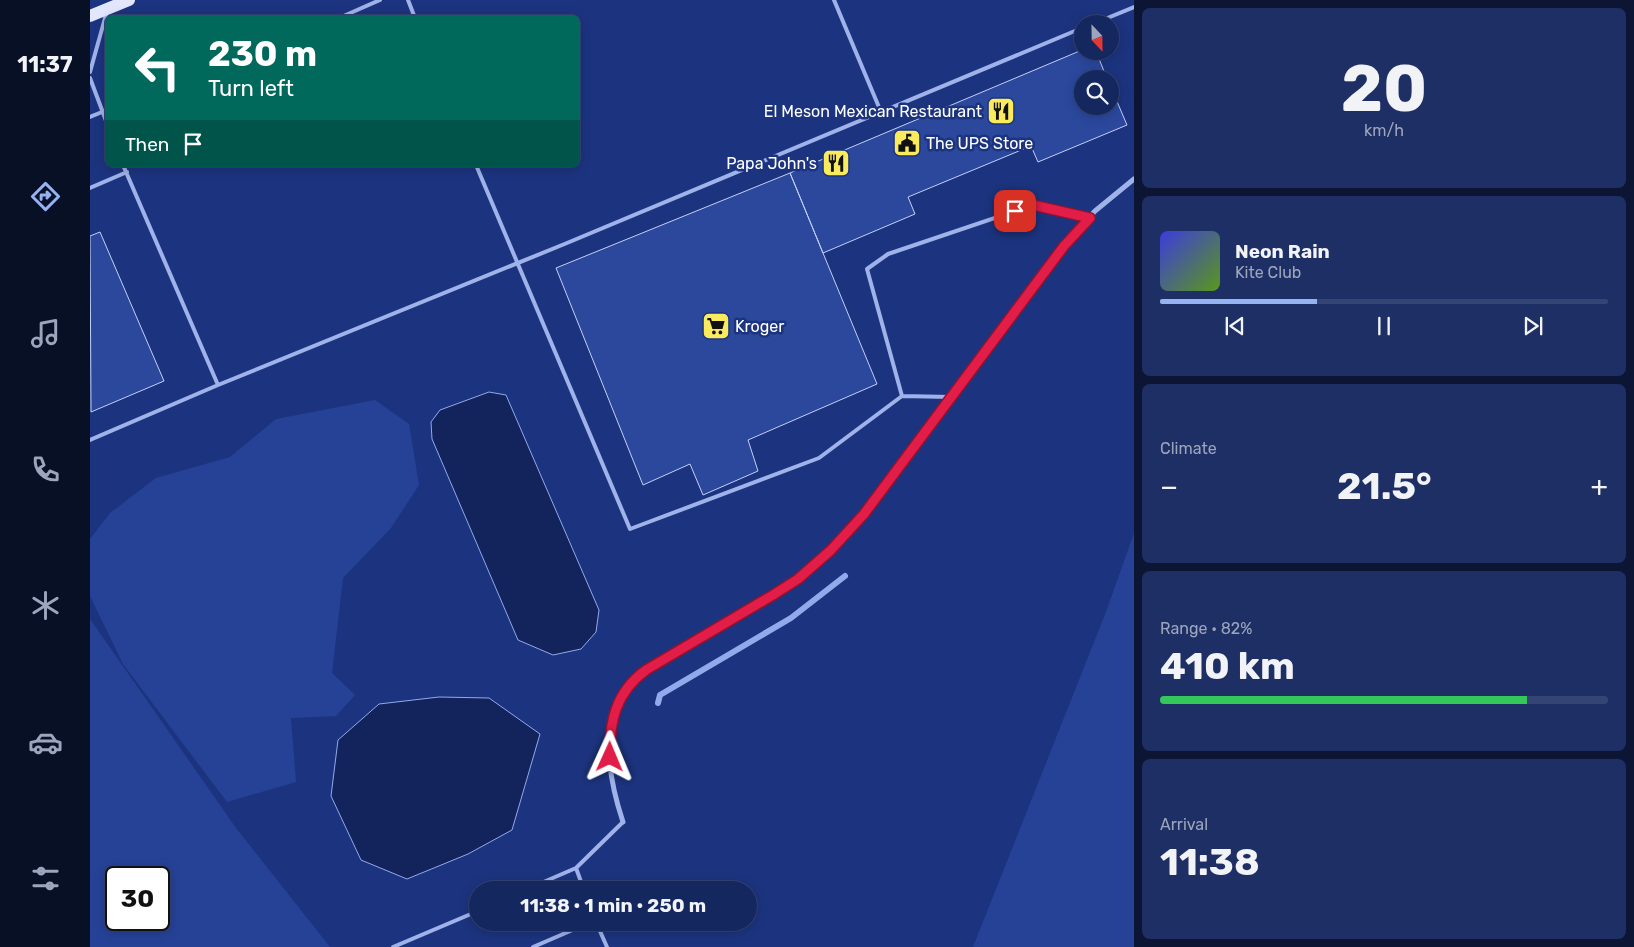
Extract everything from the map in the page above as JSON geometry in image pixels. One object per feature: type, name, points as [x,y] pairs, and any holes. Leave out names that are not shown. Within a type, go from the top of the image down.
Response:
[{"type":"main road","points":[[90,16],[106,4],[129,0]]},
{"type":"street","points":[[623,822],[611,771],[611,725],[617,702],[632,680],[798,579],[831,550],[864,514],[1064,246],[1090,218],[1134,179]]},
{"type":"lane","points":[[345,15],[380,0]]},
{"type":"lane","points":[[408,0],[414,15]]},
{"type":"lane","points":[[834,0],[881,112]]},
{"type":"lane","points":[[90,72],[106,4]]},
{"type":"lane","points":[[1115,15],[1134,7]]},
{"type":"lane","points":[[90,440],[218,385],[517,264],[1074,31]]},
{"type":"lane","points":[[90,78],[105,119]]},
{"type":"lane","points":[[90,117],[102,112]]},
{"type":"lane","points":[[125,167],[218,385]]},
{"type":"lane","points":[[477,167],[630,530],[819,458],[902,396],[950,397]]},
{"type":"lane","points":[[90,188],[127,172]]},
{"type":"lane","points":[[902,396],[867,269],[888,254],[1033,205],[1090,218]]},
{"type":"lane","points":[[546,881],[576,868],[623,822]]},
{"type":"lane","points":[[576,868],[581,881]]},
{"type":"lane","points":[[393,947],[469,915]]},
{"type":"lane","points":[[533,947],[570,931]]},
{"type":"lane","points":[[600,931],[607,947]]},
{"type":"shaded area","points":[[489,392],[506,395],[599,610],[596,632],[581,649],[553,655],[518,640],[432,439],[431,422],[440,410]]},
{"type":"shaded area","points":[[375,400],[409,424],[419,485],[391,528],[343,578],[332,673],[355,695],[336,716],[291,718],[296,782],[227,802],[123,664],[90,596],[90,539],[110,513],[156,478],[230,457],[276,419]]},
{"type":"shaded area","points":[[1134,533],[1134,947],[973,947],[1106,612]]},
{"type":"shaded area","points":[[90,619],[236,828],[330,947],[90,947]]},
{"type":"shaded area","points":[[439,697],[489,698],[540,734],[512,830],[468,854],[407,879],[361,860],[331,796],[338,740],[379,704]]},
{"type":"building","points":[[1074,53],[1074,60],[1100,60],[1103,70],[1074,70],[1074,115],[1119,115],[1119,106],[1127,125],[1038,162],[1031,146],[908,197],[915,214],[823,253],[790,173]]},
{"type":"building","name":"Kroger","points":[[790,173],[877,384],[748,440],[758,471],[703,495],[690,464],[643,485],[556,268]]},
{"type":"building","points":[[100,232],[164,381],[91,412],[90,236]]},
{"type":"waterway","points":[[658,703],[660,695],[791,618],[845,576]]},
{"type":"place","name":"El Meson Mexican Restaurant","points":[[1001,111]]},
{"type":"place","name":"The UPS Store","points":[[907,143]]},
{"type":"place","name":"Papa John's","points":[[836,163]]},
{"type":"place","name":"Kroger","points":[[716,326]]},
{"type":"route","points":[[610,757],[611,725],[614,710],[617,702],[632,680],[798,579],[831,550],[864,514],[1064,246],[1090,218],[1033,205],[1015,211]]}]
